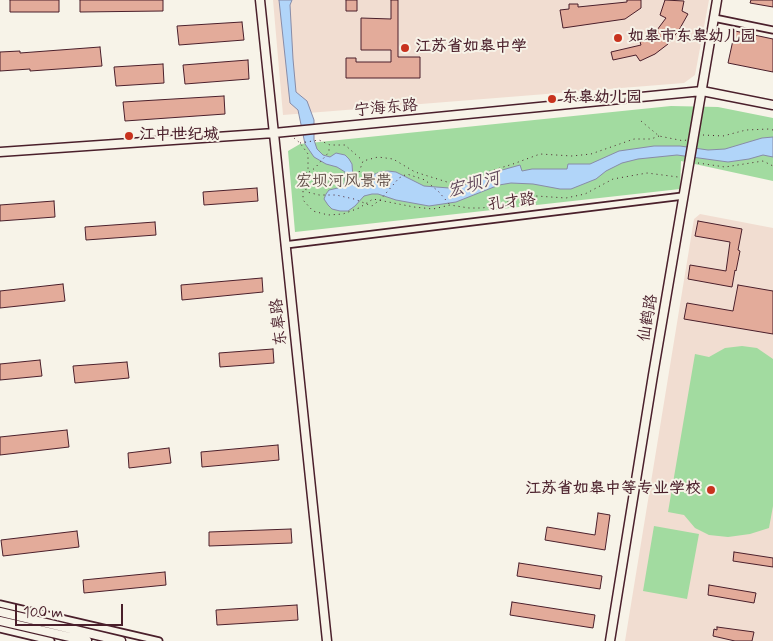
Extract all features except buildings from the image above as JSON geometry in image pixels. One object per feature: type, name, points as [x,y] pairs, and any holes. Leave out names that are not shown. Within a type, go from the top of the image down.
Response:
[{"type":"street","name":"东皋路","points":[[260,0],[327,641]]},
{"type":"street","name":"仙鹤路","points":[[610,641],[654,366],[717,0]]},
{"type":"street","points":[[714,18],[773,30]]},
{"type":"street","name":"宁海东路","points":[[0,152],[274,133],[702,91],[773,105]]},
{"type":"street","name":"孔才路","points":[[285,246],[683,196]]},
{"type":"street","points":[[0,604],[159,641]]},
{"type":"street","points":[[0,612],[121,641]]},
{"type":"street","points":[[0,621],[87,641]]},
{"type":"street","points":[[0,629],[51,641]]},
{"type":"path","points":[[641,121],[659,136]]},
{"type":"path","points":[[363,161],[378,157],[393,159],[415,172],[447,182],[468,178],[540,154],[572,156],[591,154],[634,138],[659,136],[684,141],[694,138],[723,136],[746,130],[773,130]]},
{"type":"path","points":[[363,161],[345,145],[330,146],[319,140],[300,143],[308,154],[308,169],[303,183],[307,192],[319,195],[336,195],[372,206],[382,199],[399,178],[408,174],[425,180],[450,205]]},
{"type":"path","points":[[305,175],[315,168],[329,152],[330,146]]},
{"type":"path","points":[[690,160],[725,167],[763,161],[773,166]]},
{"type":"path","points":[[363,161],[358,175],[341,181],[317,183],[303,187],[303,200],[313,211],[328,215],[343,214],[359,208],[373,199],[433,209],[450,205],[482,208],[500,206],[521,196],[566,198],[585,194],[613,180],[647,173],[686,178]]},
{"type":"shaded area","name":"江苏省如皋中学","points":[[273,0],[709,0],[695,75],[684,83],[283,115]]},
{"type":"shaded area","name":"江苏省如皋中等专业学校","points":[[700,214],[773,228],[773,641],[625,641],[694,219]]},
{"type":"green space","name":"宏坝河风景带","points":[[671,106],[718,107],[773,118],[773,181],[681,161],[680,189],[295,232],[288,151],[300,144]]},
{"type":"green space","points":[[742,346],[757,348],[773,359],[773,506],[769,528],[750,534],[728,537],[709,535],[695,528],[684,515],[668,512],[695,354],[709,357],[725,348]]},
{"type":"green space","points":[[654,526],[699,534],[687,599],[643,591]]},
{"type":"water","name":"宏坝河","points":[[279,0],[292,0],[290,5],[296,92],[307,101],[314,120],[314,140],[317,149],[323,155],[330,157],[336,153],[345,155],[352,164],[353,178],[360,180],[388,171],[396,172],[424,186],[449,188],[462,186],[495,172],[520,165],[522,171],[532,169],[567,169],[568,164],[590,164],[619,151],[654,146],[680,146],[708,150],[725,149],[762,138],[773,137],[773,157],[763,155],[728,162],[677,155],[638,159],[622,163],[606,171],[596,179],[571,189],[511,183],[499,185],[456,202],[429,206],[372,194],[364,196],[348,211],[332,209],[324,199],[329,190],[338,188],[345,183],[345,172],[314,157],[305,144],[298,110],[290,103]]},
{"type":"place","name":"如皋市东皋幼儿园","points":[[618,38]]},
{"type":"place","name":"江苏省如皋中学","points":[[405,48]]},
{"type":"place","name":"东皋幼儿园","points":[[552,99]]},
{"type":"place","name":"江中世纪城","points":[[129,136]]},
{"type":"place","name":"江苏省如皋中等专业学校","points":[[711,490]]}]
